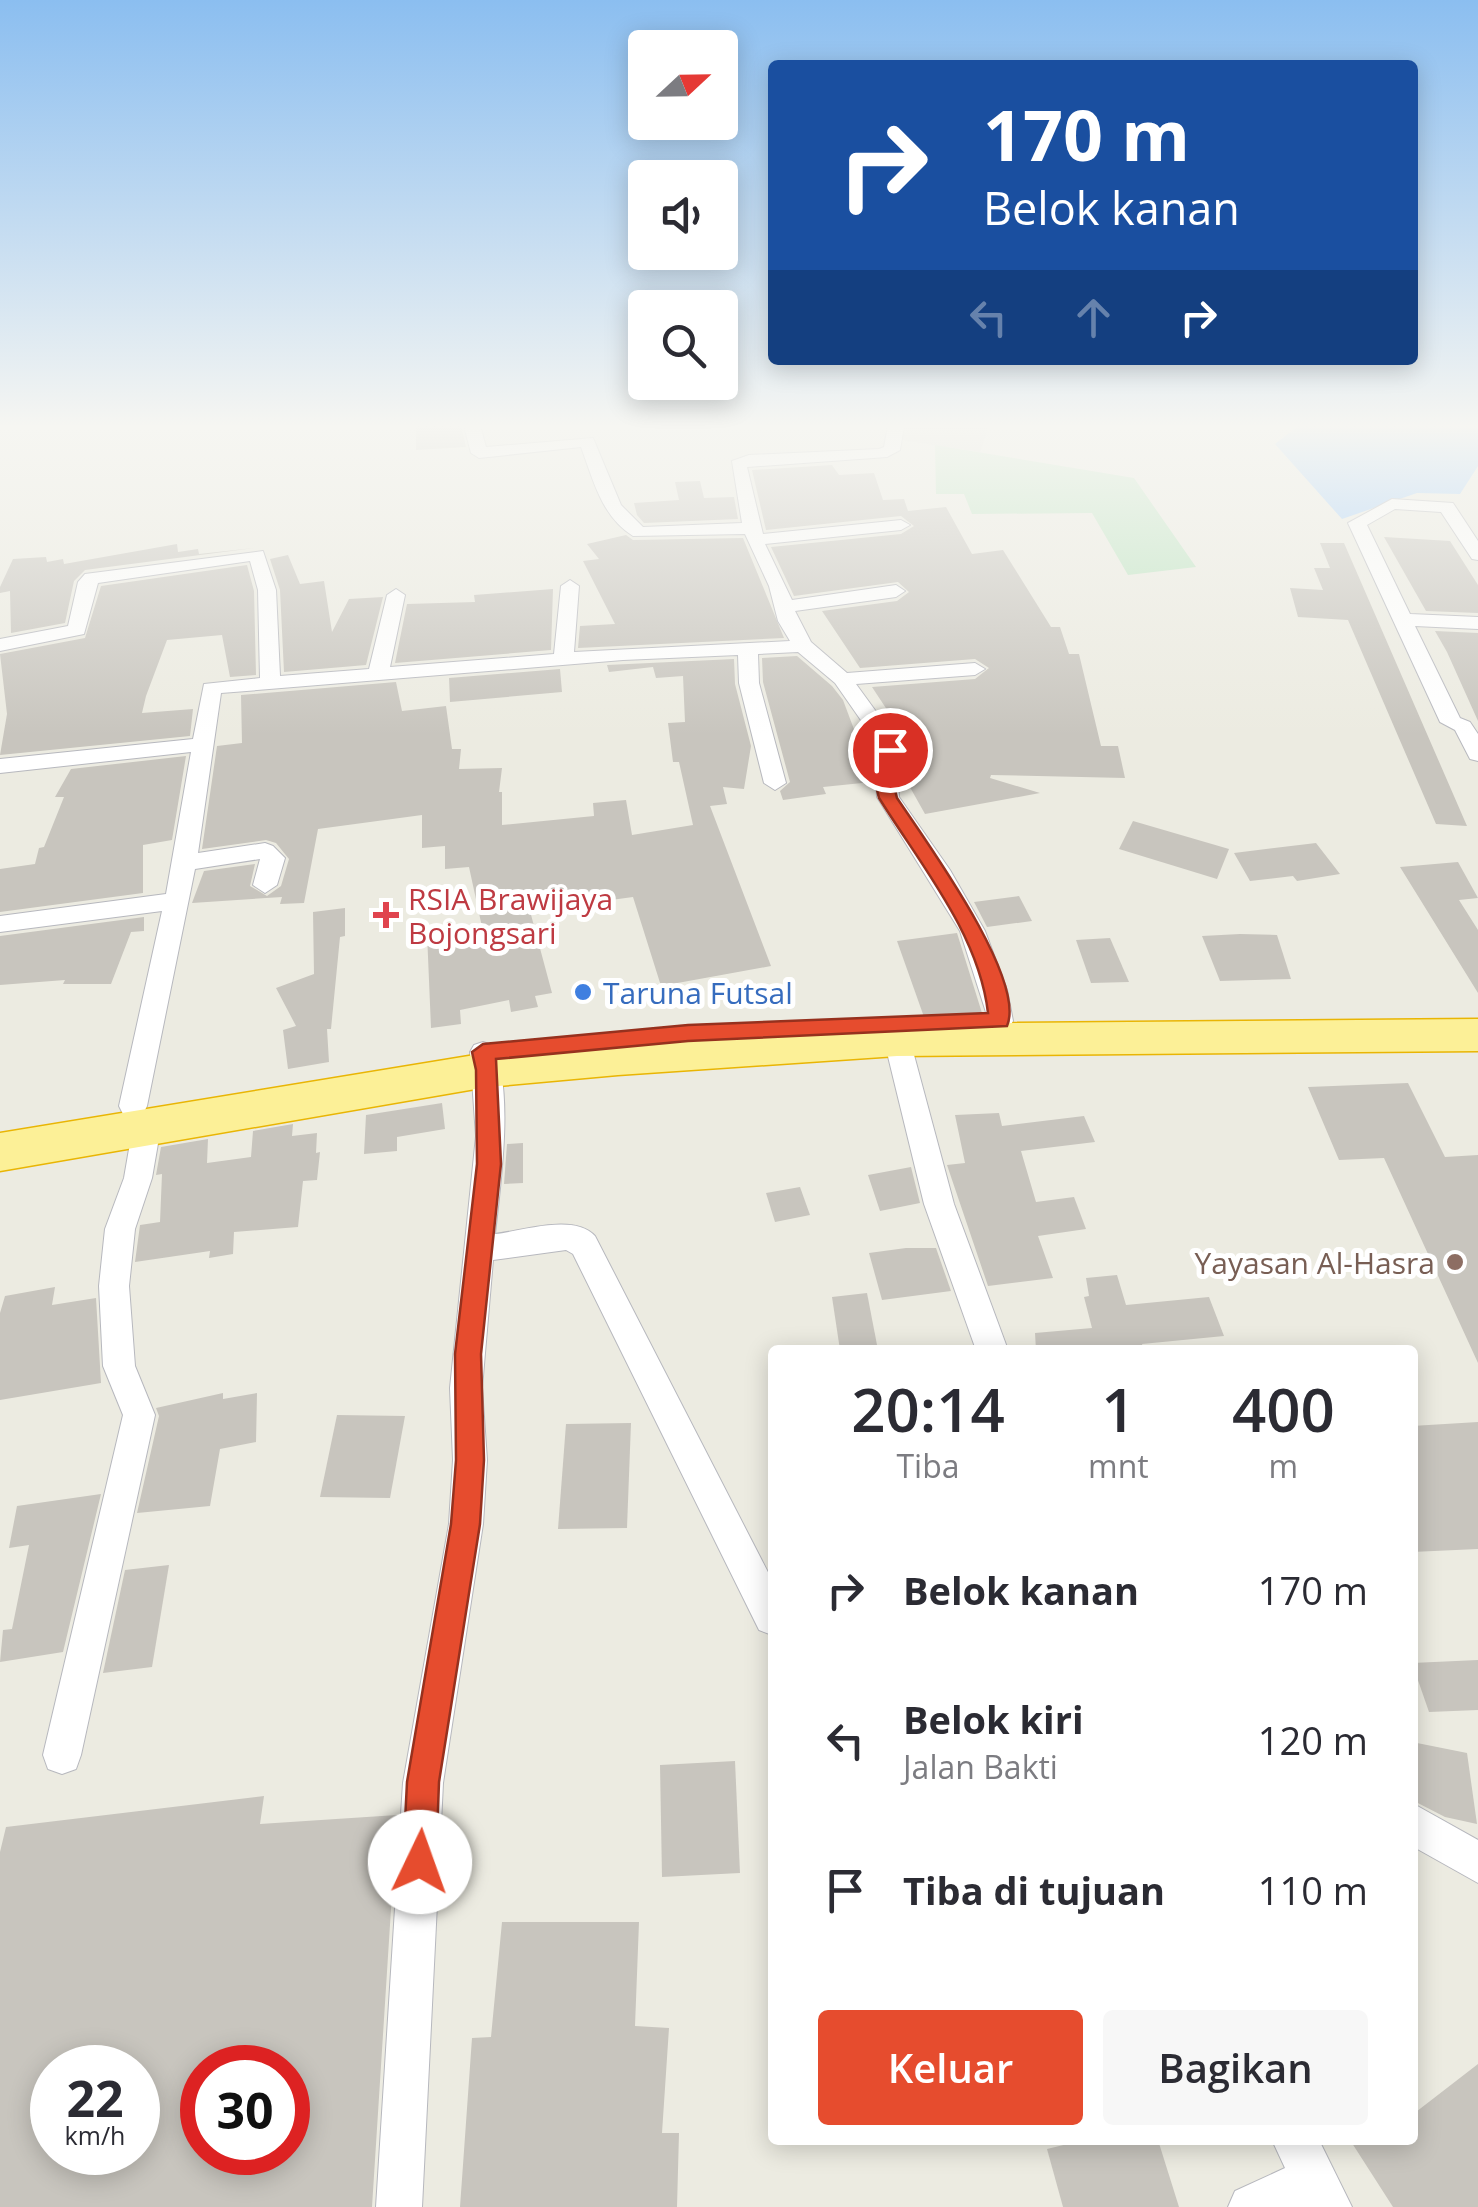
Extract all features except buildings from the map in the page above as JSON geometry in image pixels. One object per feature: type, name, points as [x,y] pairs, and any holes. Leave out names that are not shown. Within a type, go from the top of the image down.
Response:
[{"type":"highway","points":[[485,1061],[618,1058],[897,1040],[1414,1026],[1478,1014]]},
{"type":"highway","points":[[0,1130],[140,1116],[688,1033],[1000,1021],[1414,1026],[1478,1035]]},
{"type":"highway","points":[[0,1152],[140,1116]]},
{"type":"street","points":[[635,529],[655,534],[827,529]]},
{"type":"street","points":[[752,529],[802,646],[842,678],[886,739],[890,750],[884,782],[888,798],[978,939],[996,990],[1000,1021]]},
{"type":"street","points":[[1361,529],[1451,722],[1470,726],[1478,754]]},
{"type":"street","points":[[1461,529],[1478,556]]},
{"type":"street","points":[[0,645],[77,630],[88,580],[92,578],[258,555],[267,590],[270,683]]},
{"type":"street","points":[[563,660],[570,586]]},
{"type":"street","points":[[785,607],[896,591]]},
{"type":"street","points":[[378,674],[396,596]]},
{"type":"street","points":[[1403,620],[1478,624]]},
{"type":"street","points":[[62,1755],[140,1415],[120,1366],[114,1286],[120,1229],[136,1188],[140,1116],[211,688],[802,646]]},
{"type":"street","points":[[748,648],[752,694],[772,761],[774,783]]},
{"type":"street","points":[[842,678],[975,670]]},
{"type":"street","points":[[0,766],[200,746]]},
{"type":"street","points":[[184,863],[266,851],[272,858],[265,884]]},
{"type":"street","points":[[0,924],[175,901]]},
{"type":"street","points":[[897,1040],[939,1204],[990,1345]]},
{"type":"street","points":[[399,2207],[423,1782],[466,1524],[470,1460],[466,1388],[490,1136],[485,1061]]},
{"type":"street","points":[[481,1249],[566,1237],[584,1244],[768,1608]]},
{"type":"street","points":[[1418,1828],[1478,1864]]},
{"type":"street","points":[[1251,2207],[1312,2175]]},
{"type":"green space","points":[[1101,529],[1170,529],[1196,567],[1128,575]]},
{"type":"place","name":"RSIA Brawijaya Bojongsari","points":[[386,915]]},
{"type":"place","name":"Taruna Futsal","points":[[583,992]]},
{"type":"place","name":"Yayasan Al-Hasra","points":[[1455,1262]]},
{"type":"route","points":[[420,1862],[423,1782],[466,1524],[470,1460],[468,1354],[489,1164],[488,1070],[483,1052],[688,1033],[1000,1021],[996,990],[978,939],[888,798],[884,782],[890,750]]}]
